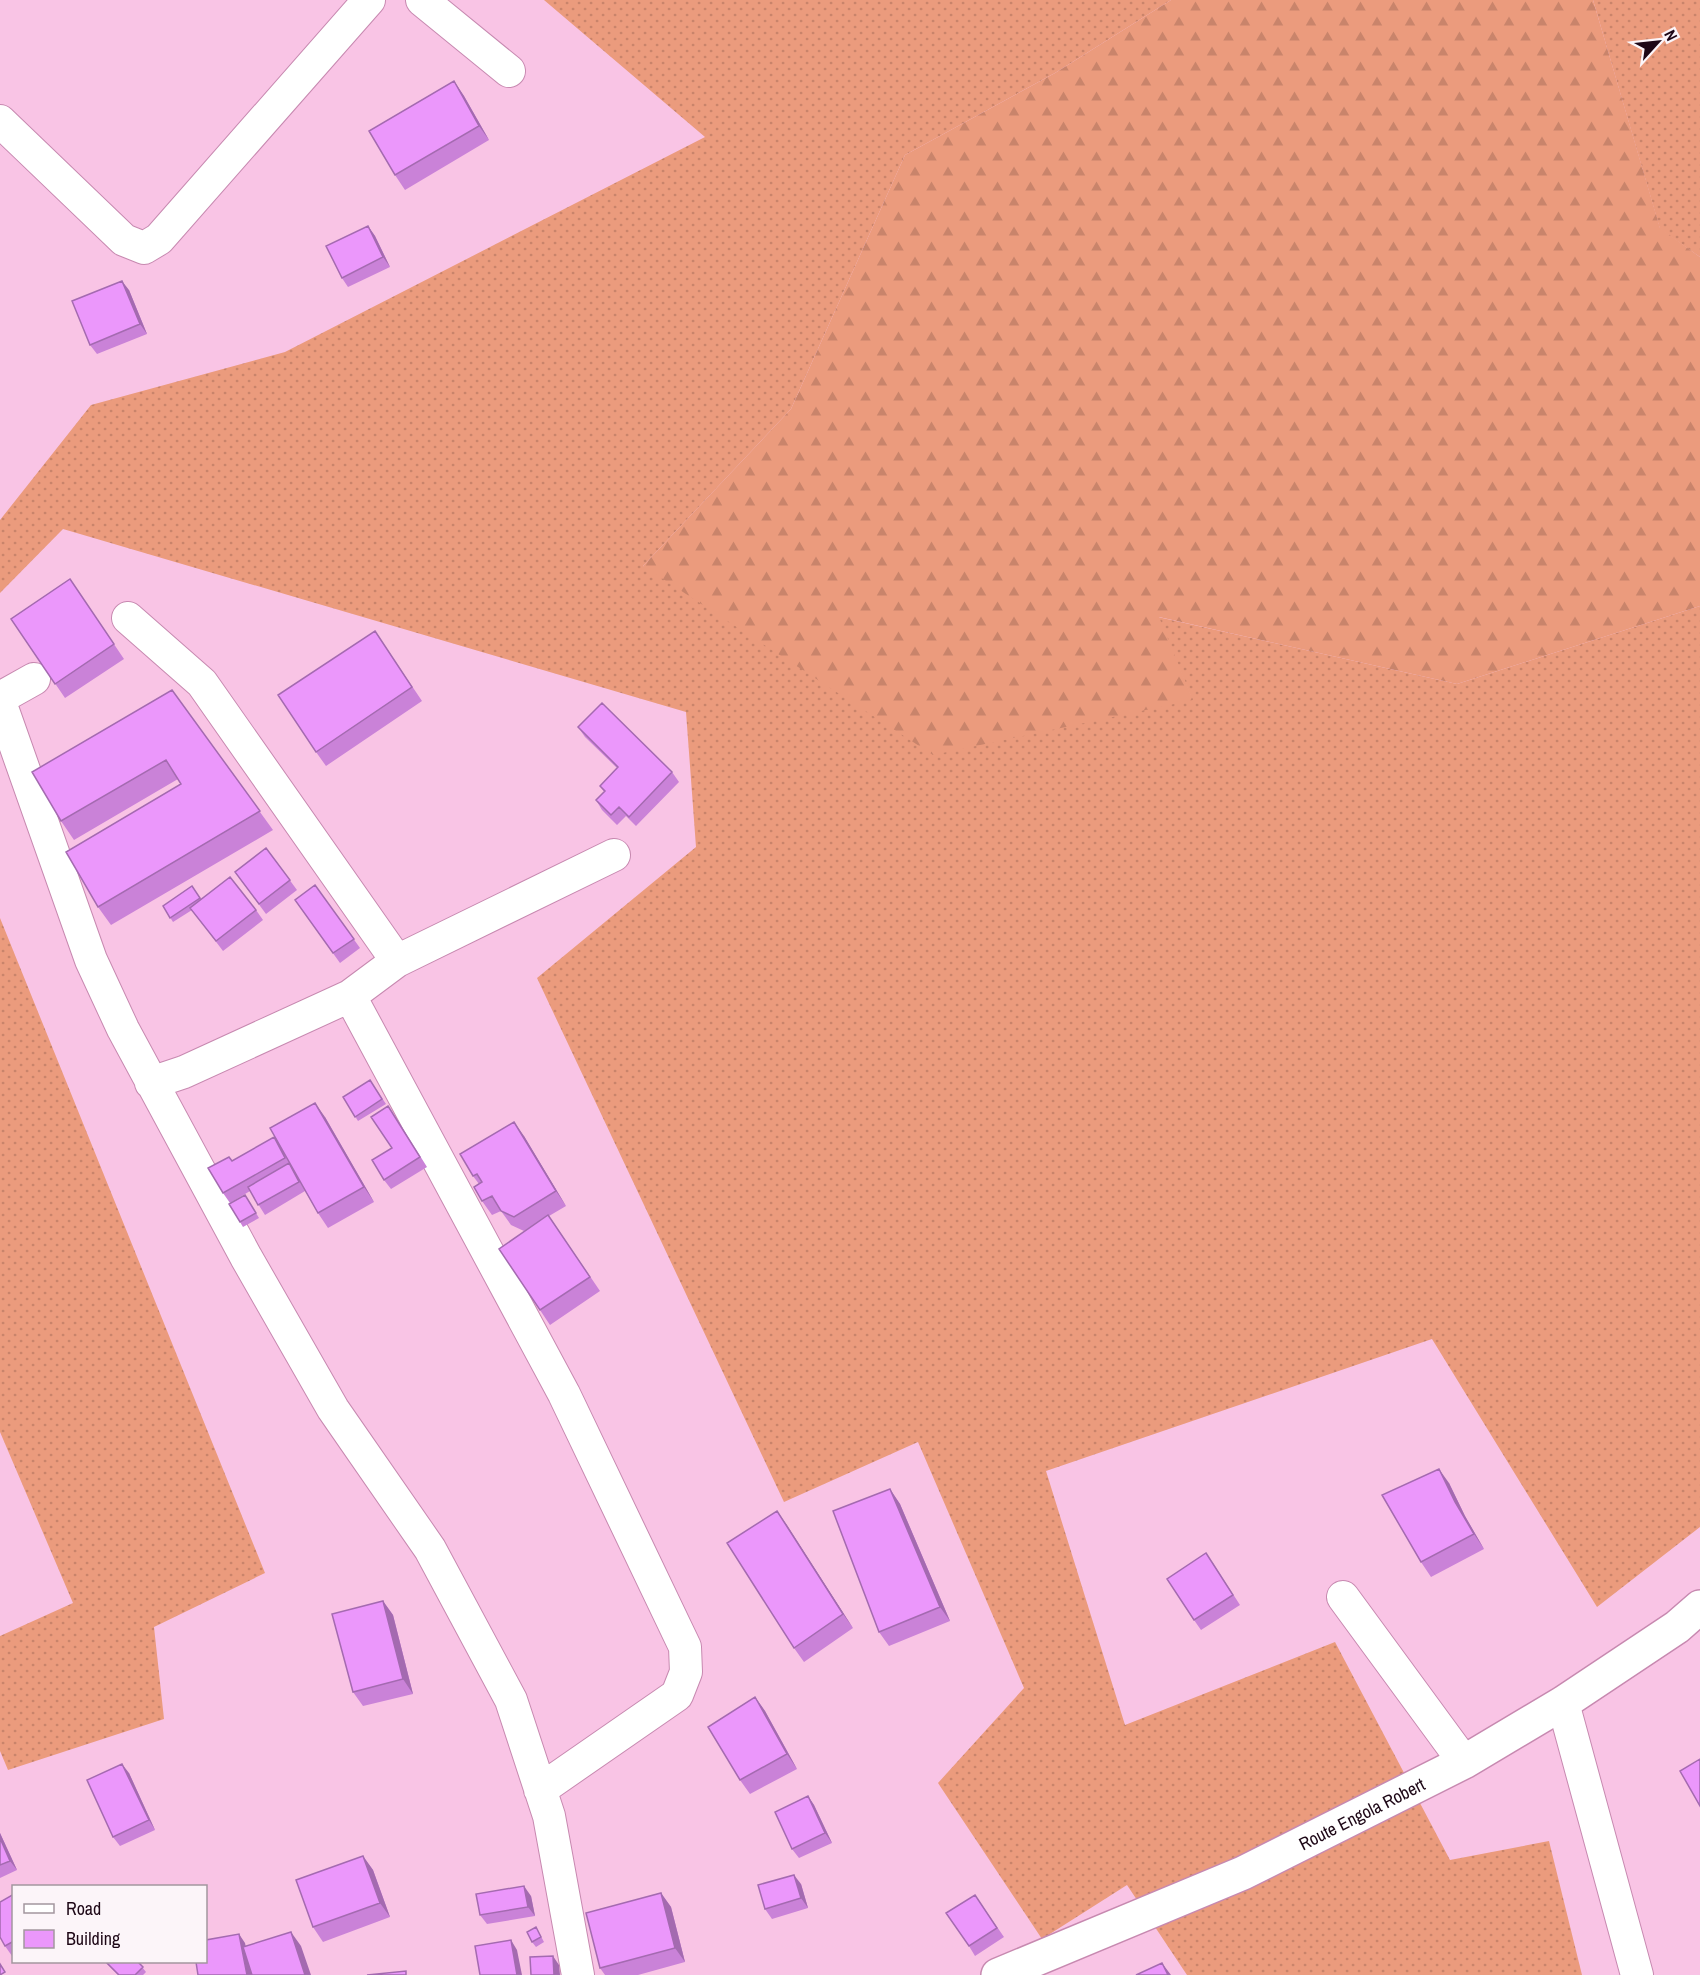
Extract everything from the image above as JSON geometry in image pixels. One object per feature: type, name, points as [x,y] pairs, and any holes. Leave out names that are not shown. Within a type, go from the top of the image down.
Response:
[{"type":"street","points":[[0,121],[124,240],[144,248],[159,239],[369,0]]},
{"type":"street","points":[[422,0],[509,72]]},
{"type":"street","points":[[128,618],[202,683],[397,962]]},
{"type":"street","points":[[34,679],[0,700],[91,960],[151,1083],[246,1257],[333,1409],[430,1549],[511,1700],[549,1816],[578,1975]]},
{"type":"street","points":[[151,1083],[184,1072],[350,996],[397,962],[615,855]]},
{"type":"street","points":[[350,996],[564,1394],[685,1647],[686,1672],[677,1695],[540,1790]]},
{"type":"street","points":[[1343,1597],[1464,1761]]},
{"type":"street","name":"Route Engola Robert","points":[[998,1975],[1243,1873],[1464,1761],[1563,1703],[1677,1627],[1700,1607]]},
{"type":"street","points":[[1563,1703],[1637,1975]]},
{"type":"green space","points":[[544,0],[1171,0],[1055,73],[905,155],[791,409],[643,566],[1192,699],[1158,617],[1457,684],[1700,606],[1700,1527],[1597,1607],[1432,1339],[1046,1471],[1125,1725],[1335,1642],[1450,1860],[1549,1841],[1582,1975],[1187,1975],[1127,1885],[1042,1939],[938,1783],[1024,1688],[918,1442],[784,1502],[537,978],[696,847],[686,712],[63,529],[0,593],[0,520],[91,405],[285,352],[705,137]]},
{"type":"green space","points":[[1171,0],[1593,0],[1660,228],[1700,257],[1700,606],[1457,684],[1159,617],[1193,700],[933,755],[643,566],[791,409],[905,155],[1055,73]]},
{"type":"green space","points":[[1593,0],[1700,0],[1700,257],[1660,229]]},
{"type":"green space","points":[[0,918],[265,1573],[154,1627],[164,1719],[8,1770],[0,1751],[0,1636],[73,1603],[0,1432]]},
{"type":"building","points":[[454,81],[479,126],[395,175],[369,131]]},
{"type":"building","points":[[368,226],[383,257],[342,278],[326,246]]},
{"type":"building","points":[[122,281],[140,324],[90,345],[72,301]]},
{"type":"building","points":[[70,579],[114,644],[55,684],[11,619]]},
{"type":"building","points":[[375,631],[412,687],[316,752],[278,695]]},
{"type":"building","points":[[172,690],[260,811],[98,907],[66,852],[181,784],[166,760],[61,821],[32,772]]},
{"type":"building","points":[[602,703],[672,772],[629,817],[619,807],[611,815],[596,800],[605,791],[600,786],[618,767],[578,727]]},
{"type":"building","points":[[266,848],[290,880],[259,904],[235,872]]},
{"type":"building","points":[[230,877],[256,910],[216,941],[190,908]]},
{"type":"building","points":[[315,885],[354,939],[333,953],[295,900]]},
{"type":"building","points":[[192,886],[200,898],[170,918],[163,906]]},
{"type":"building","points":[[370,1080],[382,1099],[355,1117],[343,1097]]},
{"type":"building","points":[[315,1103],[364,1187],[318,1213],[270,1128]]},
{"type":"building","points":[[388,1106],[420,1157],[384,1180],[372,1160],[392,1148],[371,1117]]},
{"type":"building","points":[[514,1122],[556,1191],[514,1217],[501,1211],[492,1196],[482,1201],[474,1187],[482,1182],[477,1174],[473,1176],[460,1154]]},
{"type":"building","points":[[274,1137],[285,1158],[223,1193],[208,1168],[229,1157],[232,1161]]},
{"type":"building","points":[[289,1163],[299,1182],[258,1205],[248,1187]]},
{"type":"building","points":[[245,1195],[256,1213],[240,1222],[229,1204]]},
{"type":"building","points":[[548,1215],[590,1277],[540,1310],[499,1249]]},
{"type":"building","points":[[1439,1469],[1474,1534],[1421,1562],[1382,1495]]},
{"type":"building","points":[[890,1489],[940,1607],[879,1632],[833,1511]]},
{"type":"building","points":[[777,1511],[843,1614],[794,1648],[727,1543]]},
{"type":"building","points":[[1206,1553],[1233,1595],[1194,1620],[1167,1579]]},
{"type":"building","points":[[383,1601],[403,1679],[353,1692],[332,1614]]},
{"type":"building","points":[[755,1697],[787,1754],[740,1780],[708,1727]]},
{"type":"building","points":[[1700,1759],[1700,1806],[1680,1771]]},
{"type":"building","points":[[122,1764],[149,1820],[113,1837],[87,1780]]},
{"type":"building","points":[[808,1796],[825,1833],[792,1849],[775,1812]]},
{"type":"building","points":[[0,1838],[10,1861],[0,1865]]},
{"type":"building","points":[[363,1856],[380,1903],[313,1927],[296,1880]]},
{"type":"building","points":[[794,1875],[801,1898],[765,1909],[758,1885]]},
{"type":"building","points":[[524,1886],[528,1907],[480,1915],[476,1894]]},
{"type":"building","points":[[661,1893],[675,1948],[600,1968],[586,1913]]},
{"type":"building","points":[[12,1895],[12,1942],[5,1946],[0,1937],[0,1902]]},
{"type":"building","points":[[975,1895],[997,1928],[969,1946],[946,1913]]},
{"type":"building","points":[[536,1927],[541,1937],[532,1942],[527,1932]]},
{"type":"building","points":[[291,1932],[305,1975],[252,1975],[243,1947]]},
{"type":"building","points":[[239,1934],[247,1975],[198,1975],[196,1963],[207,1963],[207,1940]]},
{"type":"building","points":[[511,1940],[517,1975],[480,1975],[475,1946]]},
{"type":"building","points":[[553,1956],[554,1975],[531,1975],[530,1957]]},
{"type":"building","points":[[107,1963],[139,1963],[143,1967],[135,1975],[119,1975]]},
{"type":"building","points":[[1162,1963],[1168,1975],[1136,1975]]},
{"type":"building","points":[[0,1964],[5,1972],[0,1975]]},
{"type":"building","points":[[406,1971],[406,1975],[367,1975]]}]
